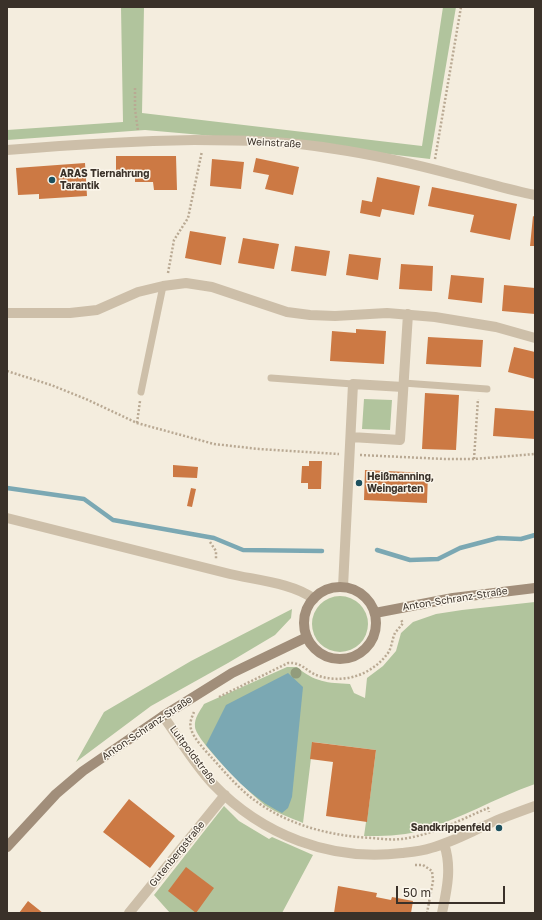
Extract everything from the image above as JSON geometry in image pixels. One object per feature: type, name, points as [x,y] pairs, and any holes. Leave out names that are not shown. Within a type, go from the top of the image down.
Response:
[{"type":"main road","points":[[344,587],[356,591],[366,598],[371,604],[375,613],[376,630],[373,640],[367,647],[352,658],[330,658],[320,654],[312,646],[304,627],[304,617],[314,598],[327,590],[344,587]]},
{"type":"main road","name":"Anton-Schranz-Straße","points":[[375,613],[483,593],[535,588]]},
{"type":"main road","name":"Anton-Schranz-Straße","points":[[7,847],[56,794],[83,771],[163,716],[232,673],[307,637]]},
{"type":"street","name":"Weinstraße","points":[[7,150],[76,144],[143,141],[263,141],[304,144],[343,150],[434,169],[493,186],[535,195]]},
{"type":"street","points":[[7,312],[70,314],[96,310],[138,292],[165,285],[186,283],[212,287],[287,312],[335,316],[387,313],[408,314],[461,320],[496,327],[535,338]]},
{"type":"street","points":[[351,437],[400,440],[408,314]]},
{"type":"street","points":[[344,587],[354,384],[403,385]]},
{"type":"street","points":[[7,518],[288,587],[307,593],[314,598]]},
{"type":"street","name":"Luitpoldstraße","points":[[163,716],[201,769],[225,795],[256,820],[268,827],[317,848],[353,854],[388,855],[430,848],[444,844],[493,822],[535,806]]},
{"type":"street","name":"Gutenbergstraße","points":[[129,913],[225,795]]},
{"type":"street","points":[[442,913],[449,872],[448,859],[444,844]]},
{"type":"lane","points":[[141,392],[165,285]]},
{"type":"lane","points":[[271,378],[354,384]]},
{"type":"lane","points":[[403,385],[487,389]]},
{"type":"path","points":[[434,169],[461,7]]},
{"type":"path","points":[[135,88],[137,129],[143,141]]},
{"type":"path","points":[[165,285],[174,240],[188,218],[205,140]]},
{"type":"path","points":[[7,371],[51,385],[138,423],[214,444],[259,449],[422,458],[474,459],[535,454]]},
{"type":"path","points":[[474,459],[478,388]]},
{"type":"path","points":[[138,423],[141,392]]},
{"type":"path","points":[[210,542],[216,551],[215,570]]},
{"type":"path","points":[[213,700],[288,663],[300,664],[317,676],[332,679],[349,678],[366,672],[374,667],[388,653],[396,632],[403,623],[394,609]]},
{"type":"path","points":[[199,707],[194,712],[190,723],[191,728],[196,738],[236,785],[252,799],[269,810],[301,825],[329,833],[363,838],[402,839],[451,825],[488,808],[493,822]]},
{"type":"path","points":[[402,839],[406,866],[423,865],[432,871],[433,881],[427,913]]},
{"type":"green space","points":[[121,7],[144,7],[142,113],[422,146],[443,7],[456,7],[430,159],[304,144],[145,130],[7,140],[7,130],[123,122]]},
{"type":"green space","points":[[364,399],[392,400],[390,430],[362,429]]},
{"type":"green space","points":[[340,596],[355,601],[363,609],[368,624],[363,639],[355,647],[340,652],[325,647],[317,639],[312,624],[317,609],[325,601]]},
{"type":"green space","points":[[535,602],[535,784],[448,821],[405,834],[364,836],[376,750],[313,742],[303,823],[275,811],[259,800],[214,756],[198,734],[195,727],[196,718],[204,704],[287,667],[297,667],[309,676],[322,681],[350,684],[354,693],[365,698],[367,678],[383,666],[396,651],[401,633],[413,622],[436,614]]},
{"type":"green space","points":[[292,609],[291,618],[275,635],[151,706],[76,762],[104,712],[191,661]]},
{"type":"green space","points":[[224,806],[239,821],[269,839],[272,837],[313,855],[282,913],[170,913],[154,895]]},
{"type":"water","points":[[288,673],[303,687],[292,797],[288,808],[282,813],[260,800],[250,792],[231,774],[206,745],[226,705]]},
{"type":"building","points":[[116,156],[176,156],[177,190],[154,190],[153,182],[135,182],[135,176],[116,177]]},
{"type":"building","points":[[256,158],[299,167],[293,195],[265,189],[269,175],[253,172]]},
{"type":"building","points":[[212,159],[244,162],[241,189],[210,186]]},
{"type":"building","points":[[85,163],[87,196],[39,199],[39,194],[18,195],[16,168]]},
{"type":"building","points":[[377,177],[420,186],[414,215],[382,209],[380,217],[360,213],[362,200],[372,202]]},
{"type":"building","points":[[432,187],[517,204],[510,240],[470,232],[474,215],[428,206]]},
{"type":"building","points":[[533,216],[535,217],[535,246],[530,246]]},
{"type":"building","points":[[190,231],[226,237],[221,265],[185,258]]},
{"type":"building","points":[[243,238],[279,244],[274,269],[238,263]]},
{"type":"building","points":[[295,246],[330,251],[326,276],[291,271]]},
{"type":"building","points":[[349,254],[381,258],[378,280],[346,275]]},
{"type":"building","points":[[401,264],[433,266],[432,291],[399,289]]},
{"type":"building","points":[[451,275],[484,278],[482,303],[448,299]]},
{"type":"building","points":[[504,285],[535,288],[535,314],[502,311]]},
{"type":"building","points":[[356,329],[386,331],[384,364],[330,361],[332,331],[356,333]]},
{"type":"building","points":[[428,337],[483,340],[481,367],[426,364]]},
{"type":"building","points":[[514,347],[535,352],[535,379],[508,372]]},
{"type":"building","points":[[425,393],[459,395],[456,450],[422,449]]},
{"type":"building","points":[[495,408],[535,411],[535,439],[493,436]]},
{"type":"building","points":[[309,461],[322,461],[321,489],[308,489],[308,483],[301,483],[302,466],[309,466]]},
{"type":"building","points":[[173,465],[198,467],[197,478],[173,477]]},
{"type":"building","points":[[365,470],[428,473],[427,503],[364,500]]},
{"type":"building","points":[[191,488],[196,489],[192,507],[187,506]]},
{"type":"building","points":[[312,742],[376,750],[367,822],[326,816],[333,762],[310,759]]},
{"type":"building","points":[[129,799],[175,836],[150,868],[103,832]]},
{"type":"building","points":[[186,867],[214,888],[196,913],[168,891]]},
{"type":"building","points":[[338,886],[377,893],[376,897],[391,900],[392,897],[413,901],[411,913],[334,913]]},
{"type":"building","points":[[28,901],[43,913],[19,913]]},
{"type":"waterway","points":[[7,488],[84,499],[113,520],[214,538],[243,550],[322,551]]},
{"type":"waterway","points":[[377,550],[410,560],[438,559],[460,548],[498,538],[521,539],[535,535]]},
{"type":"place","name":"ARAS Tiernahrung Tarantik","points":[[52,180]]},
{"type":"place","name":"Heißmanning, Weingarten","points":[[359,483]]},
{"type":"place","name":"Sandkrippenfeld","points":[[499,828]]}]
